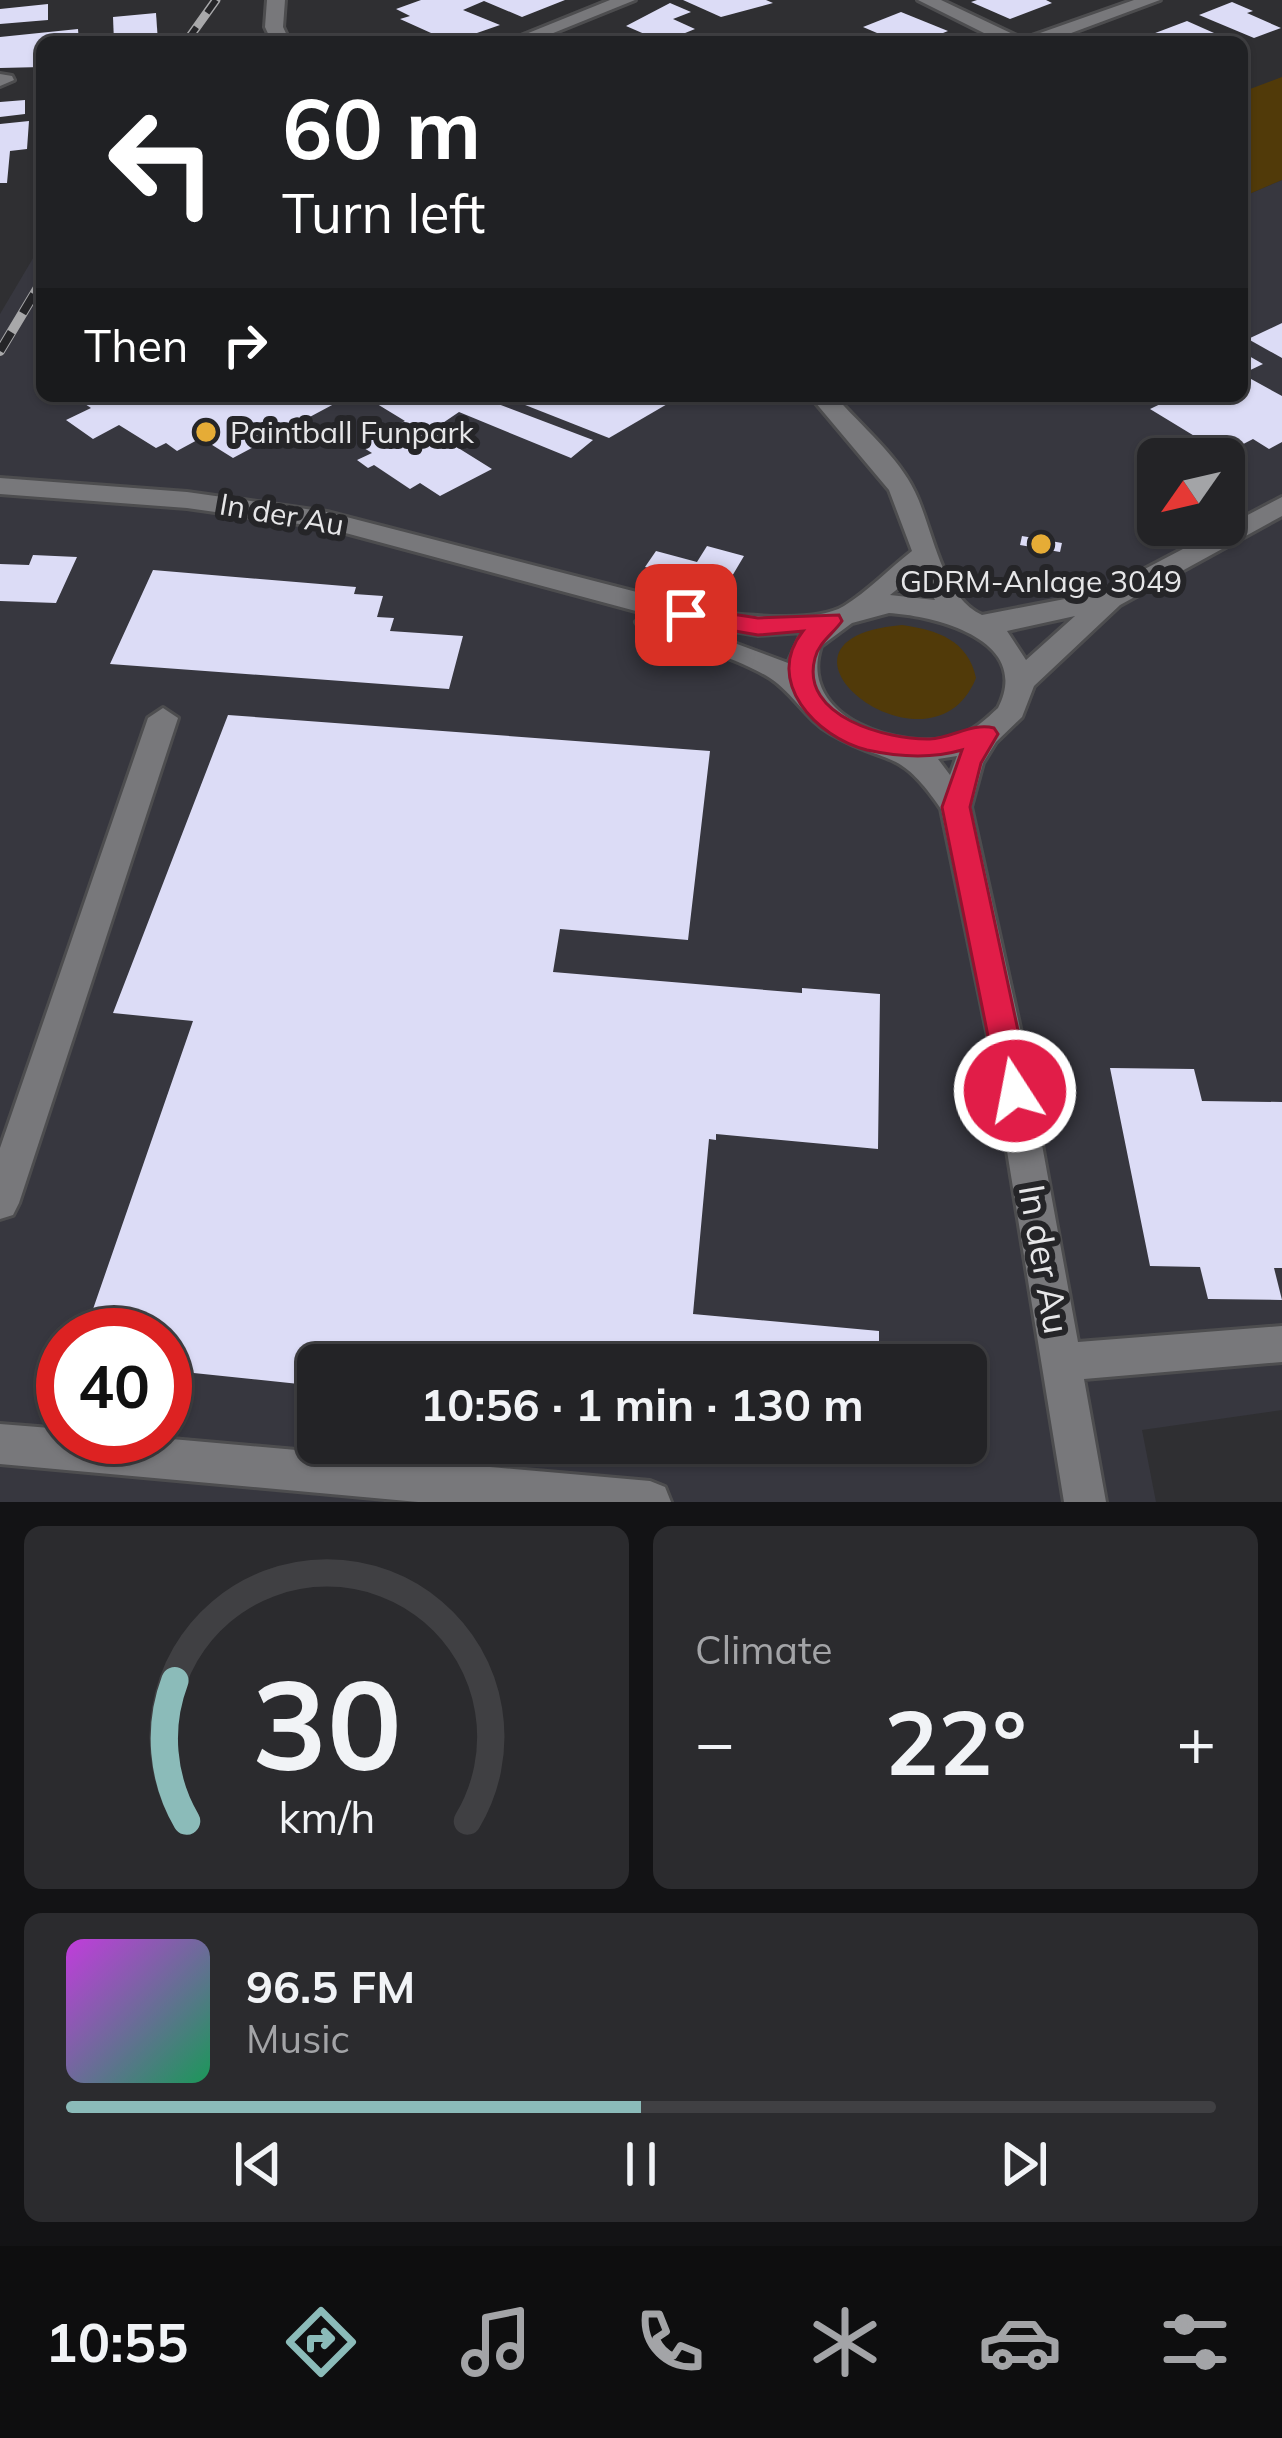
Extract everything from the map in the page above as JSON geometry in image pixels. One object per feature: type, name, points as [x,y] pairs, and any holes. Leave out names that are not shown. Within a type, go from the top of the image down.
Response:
[{"type":"street","points":[[276,0],[278,36]]},
{"type":"street","points":[[531,36],[626,0]]},
{"type":"street","points":[[927,0],[1003,36]]},
{"type":"street","points":[[1047,36],[1151,0]]},
{"type":"street","points":[[828,402],[901,488],[940,588],[969,620],[1007,650],[1020,682],[1016,702],[1005,720],[985,734],[961,744],[903,748],[840,728],[818,709],[804,688],[800,663],[805,651],[843,615],[926,553]]},
{"type":"street","name":"In der Au","points":[[0,486],[262,507],[372,530],[718,622],[771,626],[843,615]]},
{"type":"street","points":[[1020,682],[1111,599],[1282,505]]},
{"type":"street","name":"In der Au","points":[[558,579],[596,601],[775,668],[804,688]]},
{"type":"street","points":[[843,615],[889,604],[925,605],[969,620],[1000,624],[1111,599]]},
{"type":"street","points":[[0,1203],[163,718]]},
{"type":"street","points":[[956,807],[968,763],[985,734]]},
{"type":"street","name":"In der Au","points":[[903,748],[929,768],[956,807],[1007,1046],[1085,1502]]},
{"type":"street","points":[[1064,1361],[1282,1344]]},
{"type":"street","points":[[0,1444],[650,1502]]},
{"type":"shaded area","points":[[1282,77],[1282,180],[1248,194],[1248,90]]},
{"type":"shaded area","points":[[1282,180],[1282,1410],[1142,1430],[1156,1502],[0,1502],[0,314],[36,253],[36,402],[1248,402],[1248,194]]},
{"type":"shaded area","points":[[902,625],[939,634],[966,654],[976,678],[953,708],[922,719],[890,714],[861,699],[841,677],[838,655],[856,636]]},
{"type":"building","points":[[421,0],[565,0],[522,17],[484,1],[463,10],[500,25],[468,36],[438,36],[400,19],[410,16],[396,9]]},
{"type":"building","points":[[683,0],[766,0],[773,3],[721,17]]},
{"type":"building","points":[[971,2],[1052,3],[1010,19]]},
{"type":"building","points":[[1232,2],[1281,28],[1254,38],[1199,15]]},
{"type":"building","points":[[670,3],[691,12],[673,19],[695,29],[678,36],[649,36],[626,26]]},
{"type":"building","points":[[48,4],[48,20],[0,24],[0,9]]},
{"type":"building","points":[[901,12],[948,31],[936,36],[884,36],[863,27]]},
{"type":"building","points":[[156,13],[158,36],[114,36],[113,17]]},
{"type":"building","points":[[1187,21],[1221,36],[1147,36]]},
{"type":"building","points":[[78,29],[79,36],[36,36],[36,67],[0,68],[0,37]]},
{"type":"building","points":[[25,100],[25,114],[0,117],[0,102]]},
{"type":"building","points":[[29,121],[27,149],[10,151],[7,183],[0,183],[0,124]]},
{"type":"building","points":[[1282,323],[1282,358],[1248,339]]},
{"type":"building","points":[[1248,355],[1263,364],[1248,371]]},
{"type":"building","points":[[1248,377],[1282,396],[1282,442],[1269,449],[1253,439],[1245,443],[1245,438],[1198,438],[1150,409],[1165,402],[1248,402]]},
{"type":"building","name":"Paintball Funpark","points":[[82,402],[338,402],[233,458],[201,438],[177,451],[166,443],[156,448],[119,425],[93,439],[66,420],[91,408]]},
{"type":"building","points":[[374,402],[493,402],[593,440],[571,458],[459,412],[431,431],[492,469],[440,496],[420,483],[410,489],[374,465],[368,468],[357,460],[372,453],[359,445],[405,421]]},
{"type":"building","points":[[517,402],[671,402],[609,438]]},
{"type":"building","name":"GDRM-Anlage 3049","points":[[1022,536],[1062,543],[1060,552],[1020,545]]},
{"type":"building","points":[[707,546],[744,556],[725,588],[645,567],[656,551],[697,562]]},
{"type":"building","points":[[33,555],[77,557],[56,603],[0,601],[0,564],[29,565]]},
{"type":"building","points":[[153,570],[356,587],[354,594],[383,596],[377,617],[394,618],[390,631],[463,636],[449,689],[110,664]]},
{"type":"building","points":[[228,715],[710,751],[688,940],[560,929],[553,972],[802,993],[802,988],[880,994],[878,1149],[716,1134],[716,1140],[709,1139],[693,1314],[879,1331],[879,1344],[297,1344],[297,1384],[192,1373],[192,1308],[93,1308],[193,1021],[113,1013]]},
{"type":"building","points":[[1110,1068],[1194,1069],[1202,1101],[1282,1102],[1282,1268],[1274,1268],[1282,1300],[1208,1299],[1200,1267],[1150,1266]]},
{"type":"railway","points":[[190,36],[216,0]]},
{"type":"railway","points":[[0,351],[36,291]]},
{"type":"place","name":"Paintball Funpark","points":[[206,432]]},
{"type":"place","name":"GDRM-Anlage 3049","points":[[1041,544]]},
{"type":"route","points":[[686,615],[758,626],[830,621],[809,640],[800,663],[804,688],[818,709],[840,728],[870,741],[933,748],[985,734],[968,763],[956,807],[1015,1091]]}]
